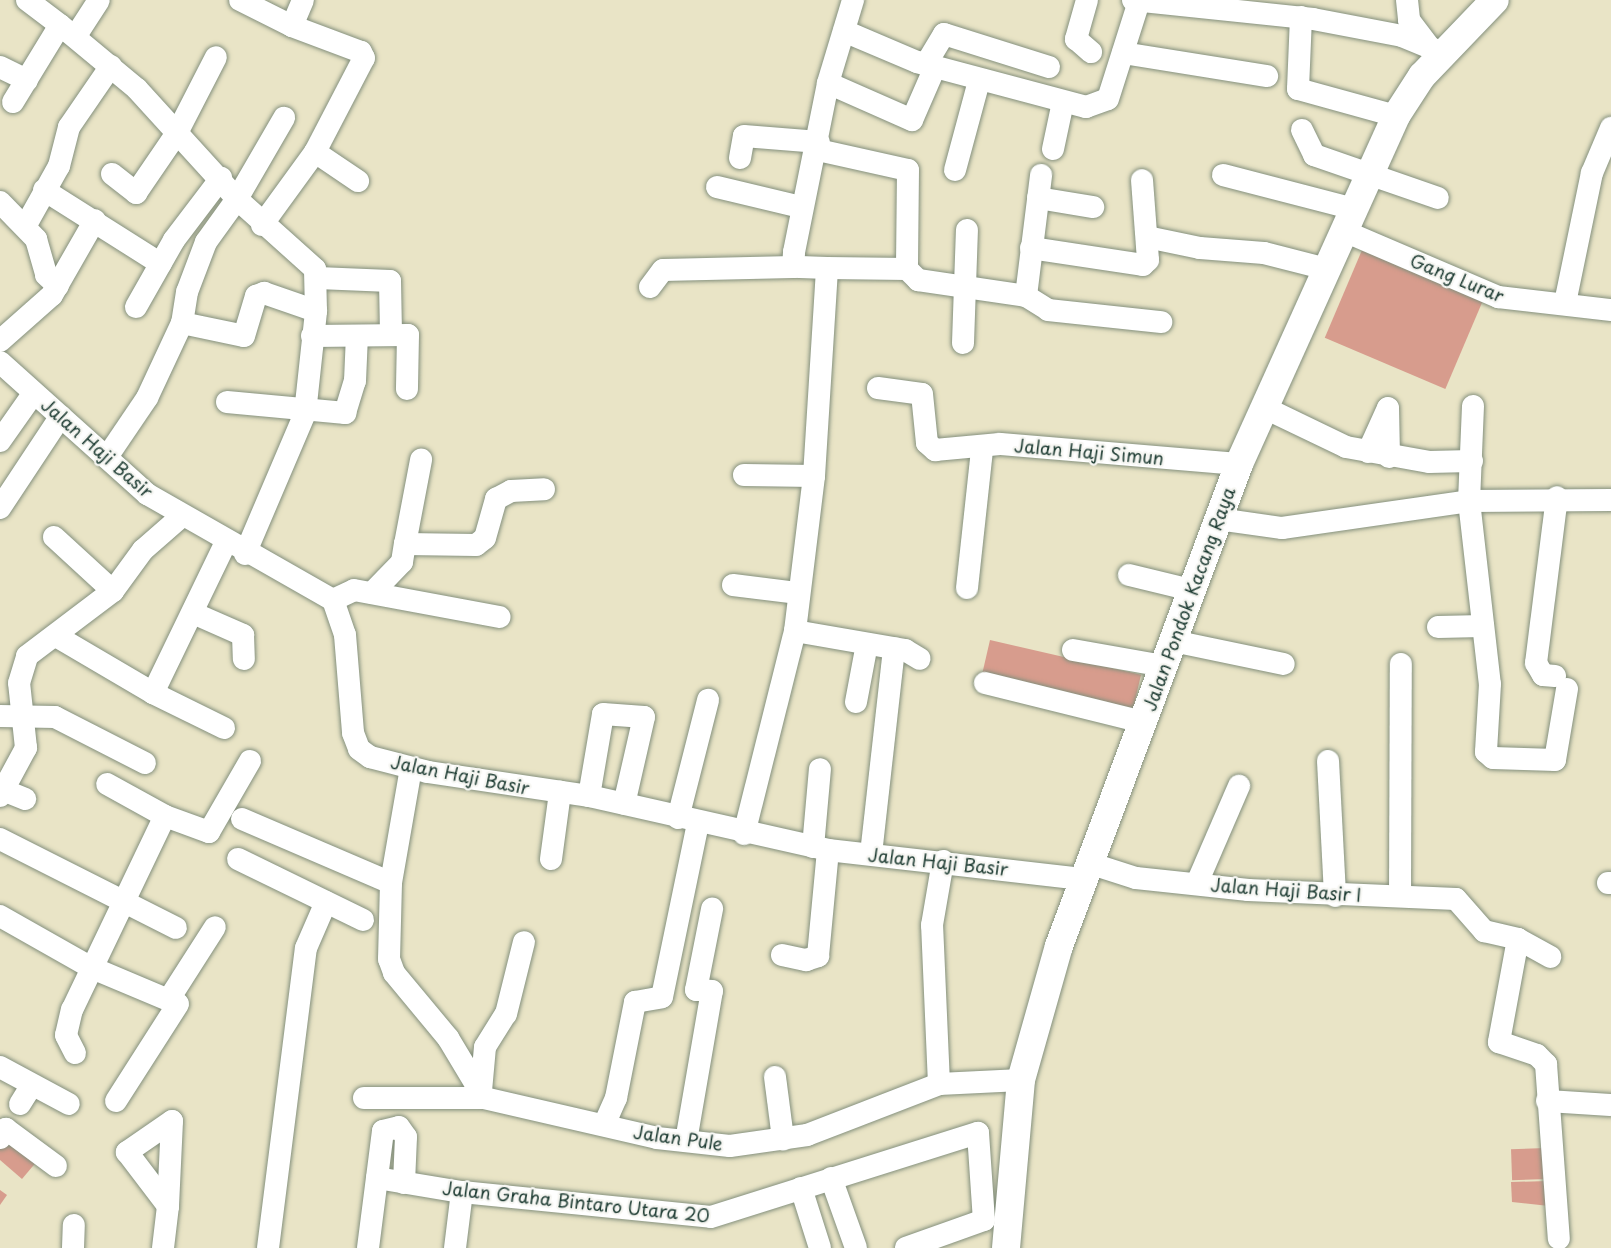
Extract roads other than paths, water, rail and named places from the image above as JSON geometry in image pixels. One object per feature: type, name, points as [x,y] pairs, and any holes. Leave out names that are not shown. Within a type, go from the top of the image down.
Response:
[{"type":"main road","name":"Jalan Pondok Kacang Raya","points":[[1006,1248],[1021,1080],[1087,871],[1239,464],[1396,116],[1435,49],[1495,0]]},
{"type":"street","points":[[27,0],[111,66],[221,178],[262,225],[297,247],[318,278],[305,412],[235,548],[193,613],[153,693]]},
{"type":"street","points":[[13,102],[27,80],[68,30],[99,0]]},
{"type":"street","points":[[240,0],[292,26],[364,56],[315,152],[262,225]]},
{"type":"street","points":[[292,26],[303,0]]},
{"type":"street","points":[[793,267],[801,207],[818,146],[828,83],[853,0]]},
{"type":"street","points":[[1087,0],[1076,39],[1091,52]]},
{"type":"street","points":[[844,31],[931,66],[979,81],[1086,107],[1104,104],[1123,53],[1136,0],[1254,6],[1435,49]]},
{"type":"street","points":[[1407,0],[1410,20],[1435,49]]},
{"type":"street","points":[[1301,17],[1298,89],[1396,116]]},
{"type":"street","points":[[828,83],[912,120],[944,34],[1049,67]]},
{"type":"street","points":[[1123,53],[1267,76]]},
{"type":"street","points":[[112,174],[136,194],[177,133],[216,57]]},
{"type":"street","points":[[26,225],[59,166],[69,127],[111,66]]},
{"type":"street","points":[[0,67],[27,80]]},
{"type":"street","points":[[955,170],[979,81]]},
{"type":"street","points":[[1053,149],[1063,102]]},
{"type":"street","points":[[107,457],[147,398],[183,323],[187,292],[206,242],[237,199],[284,118]]},
{"type":"street","points":[[1565,303],[1592,173],[1611,128]]},
{"type":"street","points":[[1302,130],[1314,155],[1438,198]]},
{"type":"street","points":[[740,158],[744,136],[818,146],[908,170],[907,269]]},
{"type":"street","points":[[315,152],[358,181]]},
{"type":"street","points":[[1026,296],[1041,175]]},
{"type":"street","name":"Gang Lurar","points":[[1223,175],[1349,220],[1498,297],[1525,304],[1565,303],[1611,310]]},
{"type":"street","points":[[136,307],[161,264],[221,178]]},
{"type":"street","points":[[1031,248],[1143,265],[1147,237],[1142,180]]},
{"type":"street","points":[[717,187],[801,207]]},
{"type":"street","points":[[44,190],[95,220],[161,264]]},
{"type":"street","points":[[1038,198],[1093,207]]},
{"type":"street","points":[[0,202],[26,225],[36,239],[46,275],[58,286]]},
{"type":"street","points":[[0,341],[58,286],[95,220]]},
{"type":"street","points":[[963,343],[967,230]]},
{"type":"street","points":[[1147,237],[1200,248],[1264,253],[1327,269]]},
{"type":"street","points":[[650,287],[663,270],[793,267],[907,269],[918,280],[966,285],[1026,296],[1048,310],[1161,322]]},
{"type":"street","points":[[744,834],[795,631],[797,593],[814,476],[827,268]]},
{"type":"street","points":[[318,278],[390,281],[391,335]]},
{"type":"street","points":[[183,323],[244,336],[256,296],[264,293],[316,311]]},
{"type":"street","points":[[312,336],[411,336],[408,389]]},
{"type":"street","points":[[227,402],[338,414],[351,407],[357,336]]},
{"type":"street","name":"Jalan Haji Basir","points":[[0,362],[33,394],[107,457],[182,516],[235,548],[333,600],[345,635],[359,749],[411,768],[589,796],[744,834],[820,849],[943,861],[1087,871]]},
{"type":"street","name":"Jalan Haji Simun","points":[[878,388],[922,394],[927,443],[935,450],[982,449],[1000,444],[1239,464]]},
{"type":"street","points":[[0,441],[33,394]]},
{"type":"street","points":[[1473,406],[1469,501],[1490,684],[1485,744],[1493,758],[1555,760],[1561,682],[1543,675],[1536,663],[1557,497]]},
{"type":"street","points":[[1263,407],[1306,432],[1378,455],[1472,461]]},
{"type":"street","points":[[0,508],[61,416]]},
{"type":"street","points":[[967,588],[982,449]]},
{"type":"street","points":[[372,593],[402,562],[421,460]]},
{"type":"street","points":[[744,475],[814,476]]},
{"type":"street","points":[[405,544],[476,546],[485,538],[496,499],[511,491],[544,489]]},
{"type":"street","points":[[1218,519],[1282,528],[1469,501],[1557,497],[1611,500]]},
{"type":"street","points":[[25,799],[2,793],[26,748],[20,670],[27,656],[113,591],[143,550],[182,516]]},
{"type":"street","points":[[54,537],[113,591]]},
{"type":"street","points":[[1129,575],[1191,590]]},
{"type":"street","points":[[732,585],[797,593]]},
{"type":"street","points":[[333,600],[354,590],[500,617]]},
{"type":"street","points":[[193,613],[243,635],[244,659]]},
{"type":"street","points":[[1438,627],[1483,626]]},
{"type":"street","points":[[795,631],[894,648],[920,659]]},
{"type":"street","points":[[56,636],[153,693],[224,728]]},
{"type":"street","points":[[856,702],[867,644]]},
{"type":"street","points":[[871,854],[894,648]]},
{"type":"street","points":[[1072,650],[1168,654],[1284,664]]},
{"type":"street","points":[[1400,896],[1401,664]]},
{"type":"street","points":[[985,683],[1141,728]]},
{"type":"street","points":[[604,1125],[616,1098],[635,1002],[662,997],[708,700]]},
{"type":"street","points":[[589,796],[603,714],[644,717],[624,804]]},
{"type":"street","points":[[0,716],[23,719],[55,717],[145,763]]},
{"type":"street","points":[[1072,720],[1141,728]]},
{"type":"street","points":[[107,784],[165,816],[209,832],[250,761]]},
{"type":"street","points":[[1328,761],[1335,896]]},
{"type":"street","points":[[411,768],[391,883],[389,958],[394,973],[448,1038],[482,1094]]},
{"type":"street","points":[[782,955],[806,960],[818,956],[820,769]]},
{"type":"street","points":[[1197,883],[1239,786]]},
{"type":"street","points":[[551,860],[560,792]]},
{"type":"street","points":[[75,1053],[66,1035],[90,967],[165,816]]},
{"type":"street","points":[[242,819],[391,883]]},
{"type":"street","points":[[0,838],[121,902],[176,928]]},
{"type":"street","points":[[238,859],[363,920]]},
{"type":"street","points":[[939,1084],[932,925],[943,861]]},
{"type":"street","name":"Jalan Haji Basir I","points":[[1087,871],[1335,896],[1456,899],[1473,921],[1485,931],[1518,939]]},
{"type":"street","points":[[268,1248],[306,948],[326,903]]},
{"type":"street","points":[[686,1141],[712,991],[696,990],[712,909]]},
{"type":"street","points":[[0,916],[90,967],[169,999],[179,1007],[116,1101]]},
{"type":"street","points":[[169,999],[215,927]]},
{"type":"street","points":[[1550,957],[1518,939],[1500,1042],[1543,1059],[1559,1239]]},
{"type":"street","points":[[482,1094],[485,1047],[506,1014],[524,942]]},
{"type":"street","points":[[0,1067],[69,1104]]},
{"type":"street","points":[[775,1077],[783,1139]]},
{"type":"street","name":"Jalan Pule","points":[[364,1098],[482,1094],[604,1125],[686,1141],[730,1146],[807,1135],[939,1084],[1021,1080]]},
{"type":"street","points":[[20,1104],[32,1085]]},
{"type":"street","points":[[1547,1101],[1611,1105]]},
{"type":"street","points":[[368,1248],[383,1131],[399,1127],[406,1137],[404,1183]]},
{"type":"street","points":[[0,1138],[6,1129],[47,1160]]},
{"type":"street","name":"Jalan Graha Bintaro Utara 20","points":[[378,1178],[462,1192],[711,1217],[978,1133],[984,1220],[906,1248]]},
{"type":"street","points":[[831,1178],[856,1248]]},
{"type":"street","points":[[801,1188],[820,1248]]},
{"type":"street","points":[[455,1248],[462,1192]]},
{"type":"street","points":[[163,1248],[168,1206]]},
{"type":"street","points":[[73,1248],[74,1225]]}]
